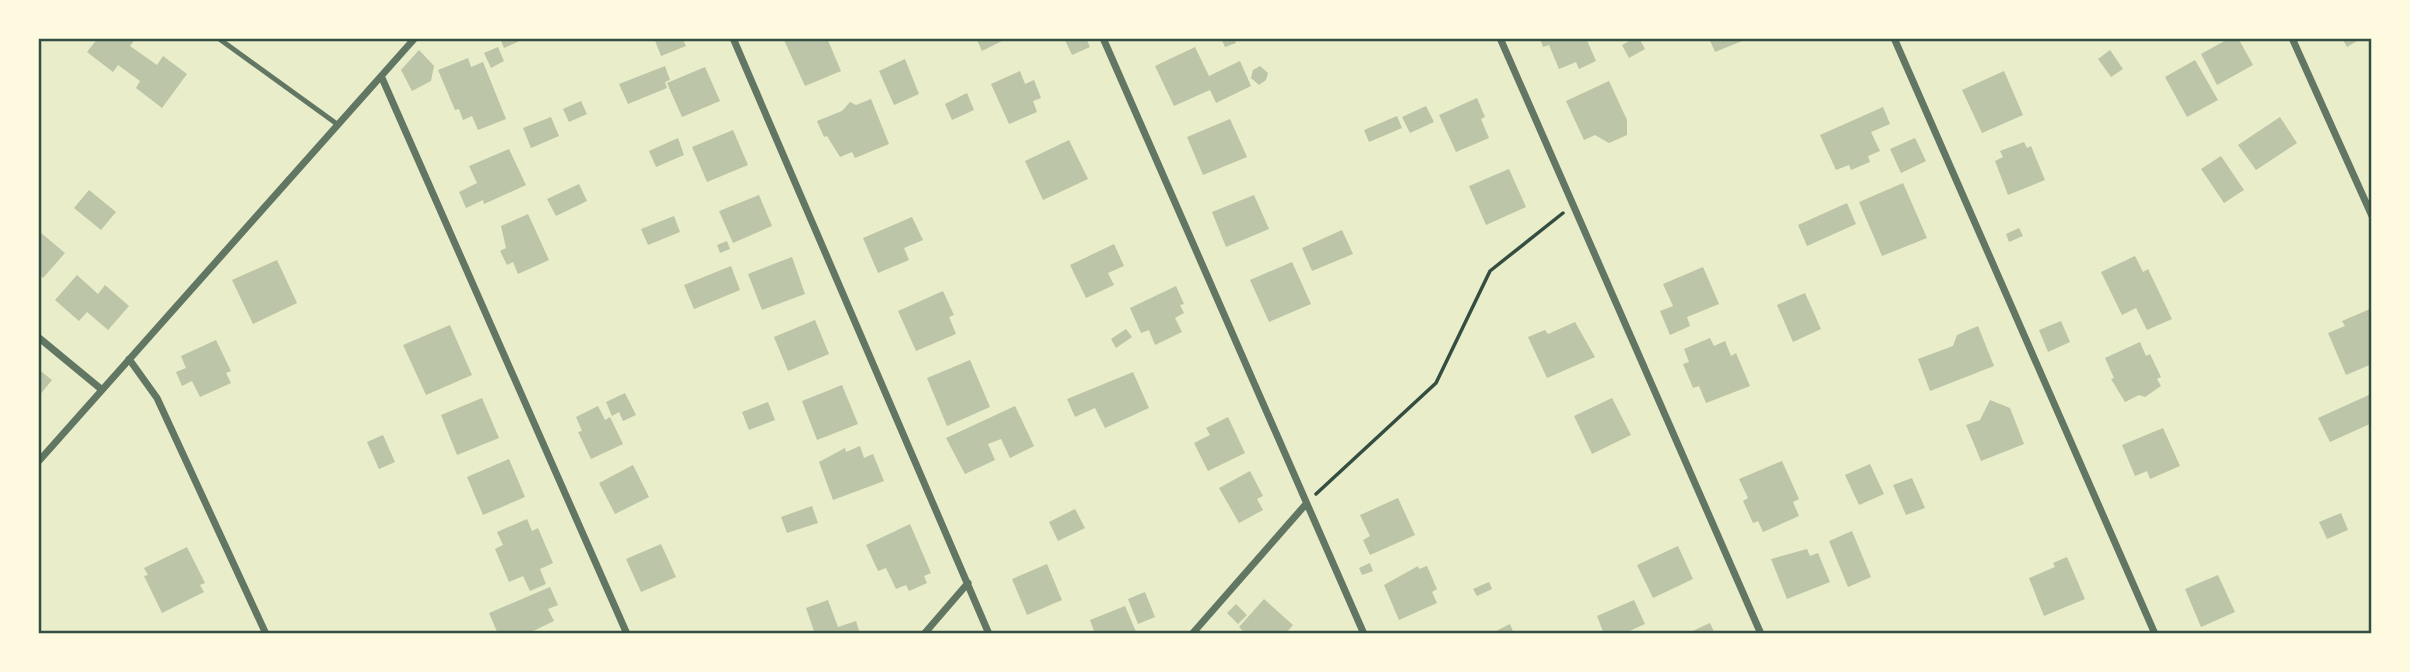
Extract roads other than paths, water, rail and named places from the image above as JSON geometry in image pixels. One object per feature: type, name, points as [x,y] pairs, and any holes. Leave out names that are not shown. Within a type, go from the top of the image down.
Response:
[{"type":"street","points":[[38,462],[415,38]]},
{"type":"street","points":[[733,38],[989,634]]},
{"type":"street","points":[[1103,38],[1364,634]]},
{"type":"street","points":[[1500,38],[1761,634]]},
{"type":"street","points":[[1894,38],[2155,634]]},
{"type":"street","points":[[2292,38],[2371,216]]},
{"type":"street","points":[[382,78],[627,634]]},
{"type":"street","points":[[38,337],[101,389]]},
{"type":"street","points":[[129,359],[157,398],[266,634]]},
{"type":"street","points":[[1192,634],[1306,504]]},
{"type":"street","points":[[925,634],[968,583]]},
{"type":"lane","points":[[218,38],[338,124]]}]
